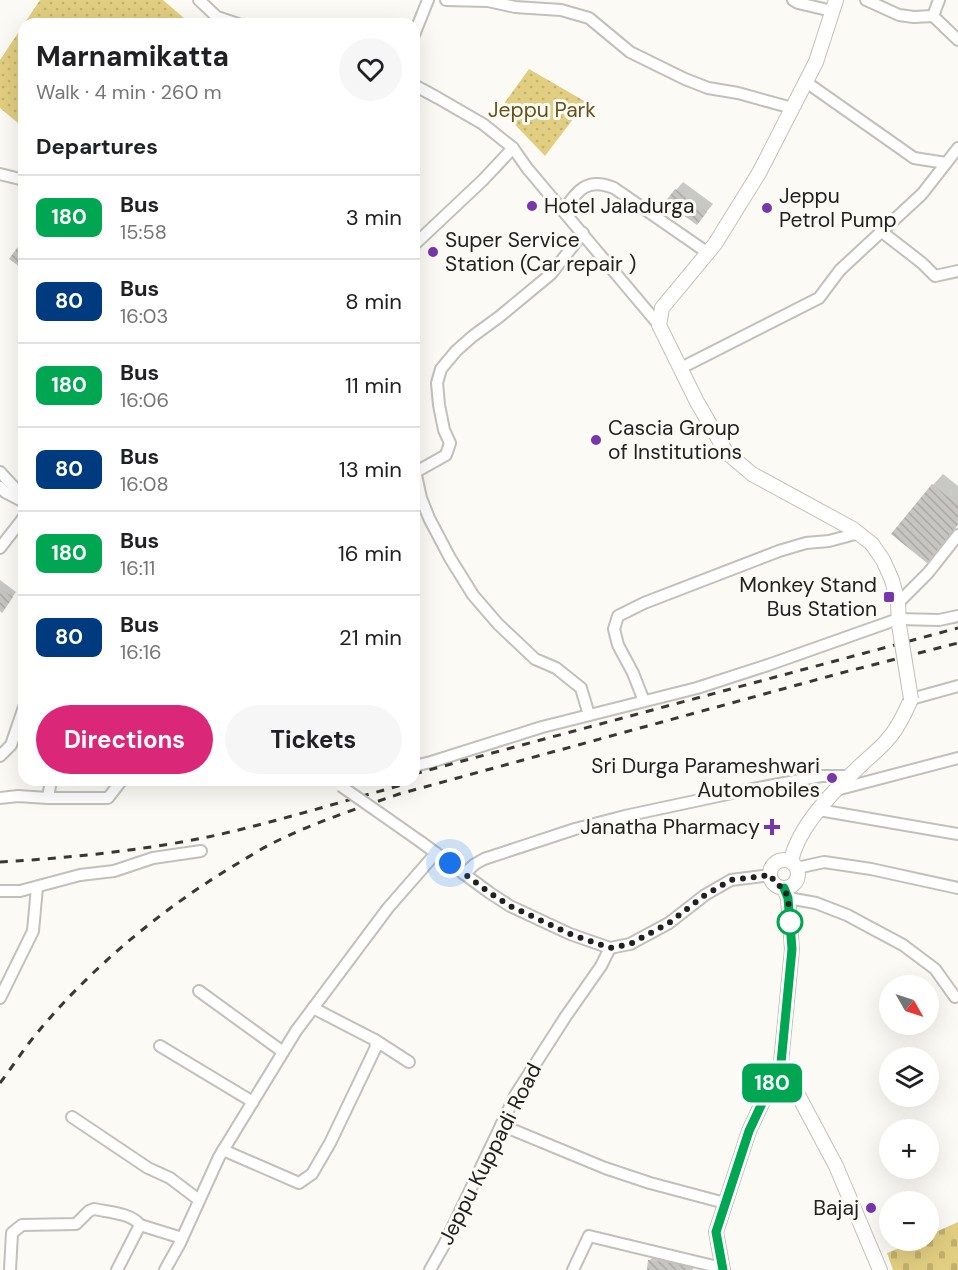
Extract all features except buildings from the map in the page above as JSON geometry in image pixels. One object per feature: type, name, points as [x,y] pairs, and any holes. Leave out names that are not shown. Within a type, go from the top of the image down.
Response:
[{"type":"main road","points":[[722,1269],[716,1232],[749,1131],[781,1063],[792,949],[786,893],[795,883],[798,873],[794,865],[793,851],[799,837],[836,790],[888,740],[905,714],[911,699],[898,622],[898,603],[892,580],[883,560],[872,544],[853,529],[752,474],[726,452],[697,402],[659,325],[662,308],[715,244],[759,173],[816,62],[834,5]]},
{"type":"main road","points":[[786,893],[775,884],[771,869],[778,862],[786,860],[794,865]]},
{"type":"main road","points":[[781,1063],[836,1166],[880,1270]]},
{"type":"street","points":[[199,0],[211,18]]},
{"type":"street","points":[[420,22],[429,0]]},
{"type":"street","points":[[446,0],[488,1],[515,7],[561,10],[589,18],[630,52],[685,80],[708,88],[738,93],[792,108]]},
{"type":"street","points":[[793,0],[798,3],[834,5]]},
{"type":"street","points":[[866,0],[899,15],[933,16],[958,40]]},
{"type":"street","points":[[933,16],[939,0]]},
{"type":"street","points":[[806,82],[914,158],[946,164]]},
{"type":"street","points":[[420,88],[483,124],[513,148],[527,168],[659,325]]},
{"type":"street","points":[[420,239],[483,180],[513,148]]},
{"type":"street","points":[[681,368],[819,298],[840,270],[922,194],[958,148]]},
{"type":"street","points":[[0,174],[18,178]]},
{"type":"street","points":[[563,211],[576,194],[586,186],[595,183],[605,184],[708,253]]},
{"type":"street","points":[[882,232],[922,263],[934,276],[958,271]]},
{"type":"street","points":[[420,467],[446,455],[450,443],[444,430],[439,405],[437,383],[441,369],[473,336],[551,274],[583,233]]},
{"type":"street","points":[[0,472],[18,493]]},
{"type":"street","points":[[0,487],[5,492],[18,497]]},
{"type":"street","points":[[420,494],[429,518],[473,596],[498,624],[535,658],[556,668],[581,688],[589,715]]},
{"type":"street","points":[[0,548],[18,525]]},
{"type":"street","points":[[644,701],[633,673],[618,645],[614,629],[618,616],[644,603],[778,551],[806,543],[829,541],[859,534]]},
{"type":"street","points":[[898,603],[928,573],[958,535]]},
{"type":"street","points":[[420,765],[542,727],[697,688],[898,622],[939,620],[958,616]]},
{"type":"street","points":[[911,699],[958,686]]},
{"type":"street","points":[[0,756],[11,745],[18,724]]},
{"type":"street","points":[[836,790],[958,758]]},
{"type":"street","points":[[464,874],[484,859],[601,822],[821,776],[849,776]]},
{"type":"street","points":[[48,798],[50,786]]},
{"type":"street","points":[[0,798],[18,796],[108,798],[117,786]]},
{"type":"street","points":[[341,786],[510,906],[570,934],[610,948],[630,944],[669,923],[705,895],[731,880],[771,875]]},
{"type":"street","points":[[819,810],[958,834]]},
{"type":"street","points":[[0,891],[20,891],[80,875],[114,872],[153,858],[201,851]]},
{"type":"street","points":[[165,1270],[223,1150],[296,1031],[388,908],[436,853]]},
{"type":"street","points":[[794,865],[824,862],[871,869],[958,888]]},
{"type":"street","points":[[0,998],[33,931],[37,887]]},
{"type":"street","points":[[786,893],[847,915],[903,945],[935,969],[955,997]]},
{"type":"street","name":"Jeppu Kuppadi Road","points":[[430,1270],[516,1094],[601,966],[610,948]]},
{"type":"street","points":[[199,991],[283,1052]]},
{"type":"street","points":[[313,1008],[375,1040],[409,1062]]},
{"type":"street","points":[[223,1150],[299,1183],[312,1174],[330,1143],[376,1047],[375,1040]]},
{"type":"street","points":[[160,1046],[253,1102]]},
{"type":"street","points":[[72,1117],[148,1168],[170,1178],[199,1200]]},
{"type":"street","points":[[501,1125],[605,1168],[650,1183],[725,1203]]},
{"type":"street","points":[[9,1270],[12,1233],[22,1225],[76,1224],[94,1209],[128,1217],[140,1225],[182,1238]]},
{"type":"street","points":[[117,1270],[140,1225]]},
{"type":"street","points":[[573,1270],[589,1236],[722,1269]]},
{"type":"green space","points":[[40,0],[163,0],[184,18],[28,18]]},
{"type":"green space","points":[[18,33],[18,123],[0,108],[0,60]]},
{"type":"green space","name":"Jeppu Park","points":[[529,69],[586,102],[545,156],[500,109]]},
{"type":"green space","points":[[958,1222],[958,1270],[893,1270],[887,1253],[892,1251],[939,1251],[939,1231]]},
{"type":"railway","points":[[420,772],[958,628]]},
{"type":"railway","points":[[0,1083],[51,1017],[126,943],[211,880],[259,850],[302,829],[399,794],[958,643]]},
{"type":"railway","points":[[0,862],[109,853],[191,840],[263,824],[398,786]]},
{"type":"bus line","name":"180","points":[[723,1270],[716,1232],[749,1131],[781,1063],[792,949],[788,898],[784,888]]},
{"type":"place","name":"Hotel Jaladurga","points":[[532,206]]},
{"type":"place","name":"Jeppu Petrol Pump","points":[[767,208]]},
{"type":"place","name":"Super Service Station (Car repair )","points":[[433,252]]},
{"type":"place","name":"Cascia Group of Institutions","points":[[596,440]]},
{"type":"place","name":"Monkey Stand Bus Station","points":[[889,597]]},
{"type":"place","name":"Sri Durga Parameshwari Automobiles","points":[[832,778]]},
{"type":"place","name":"Janatha Pharmacy","points":[[772,827]]},
{"type":"place","name":"Bajaj","points":[[871,1208]]},
{"type":"route","points":[[450,863],[510,906],[570,934],[610,948],[630,944],[669,923],[705,895],[731,880],[771,875],[775,884],[784,888],[788,898],[790,922]]}]
